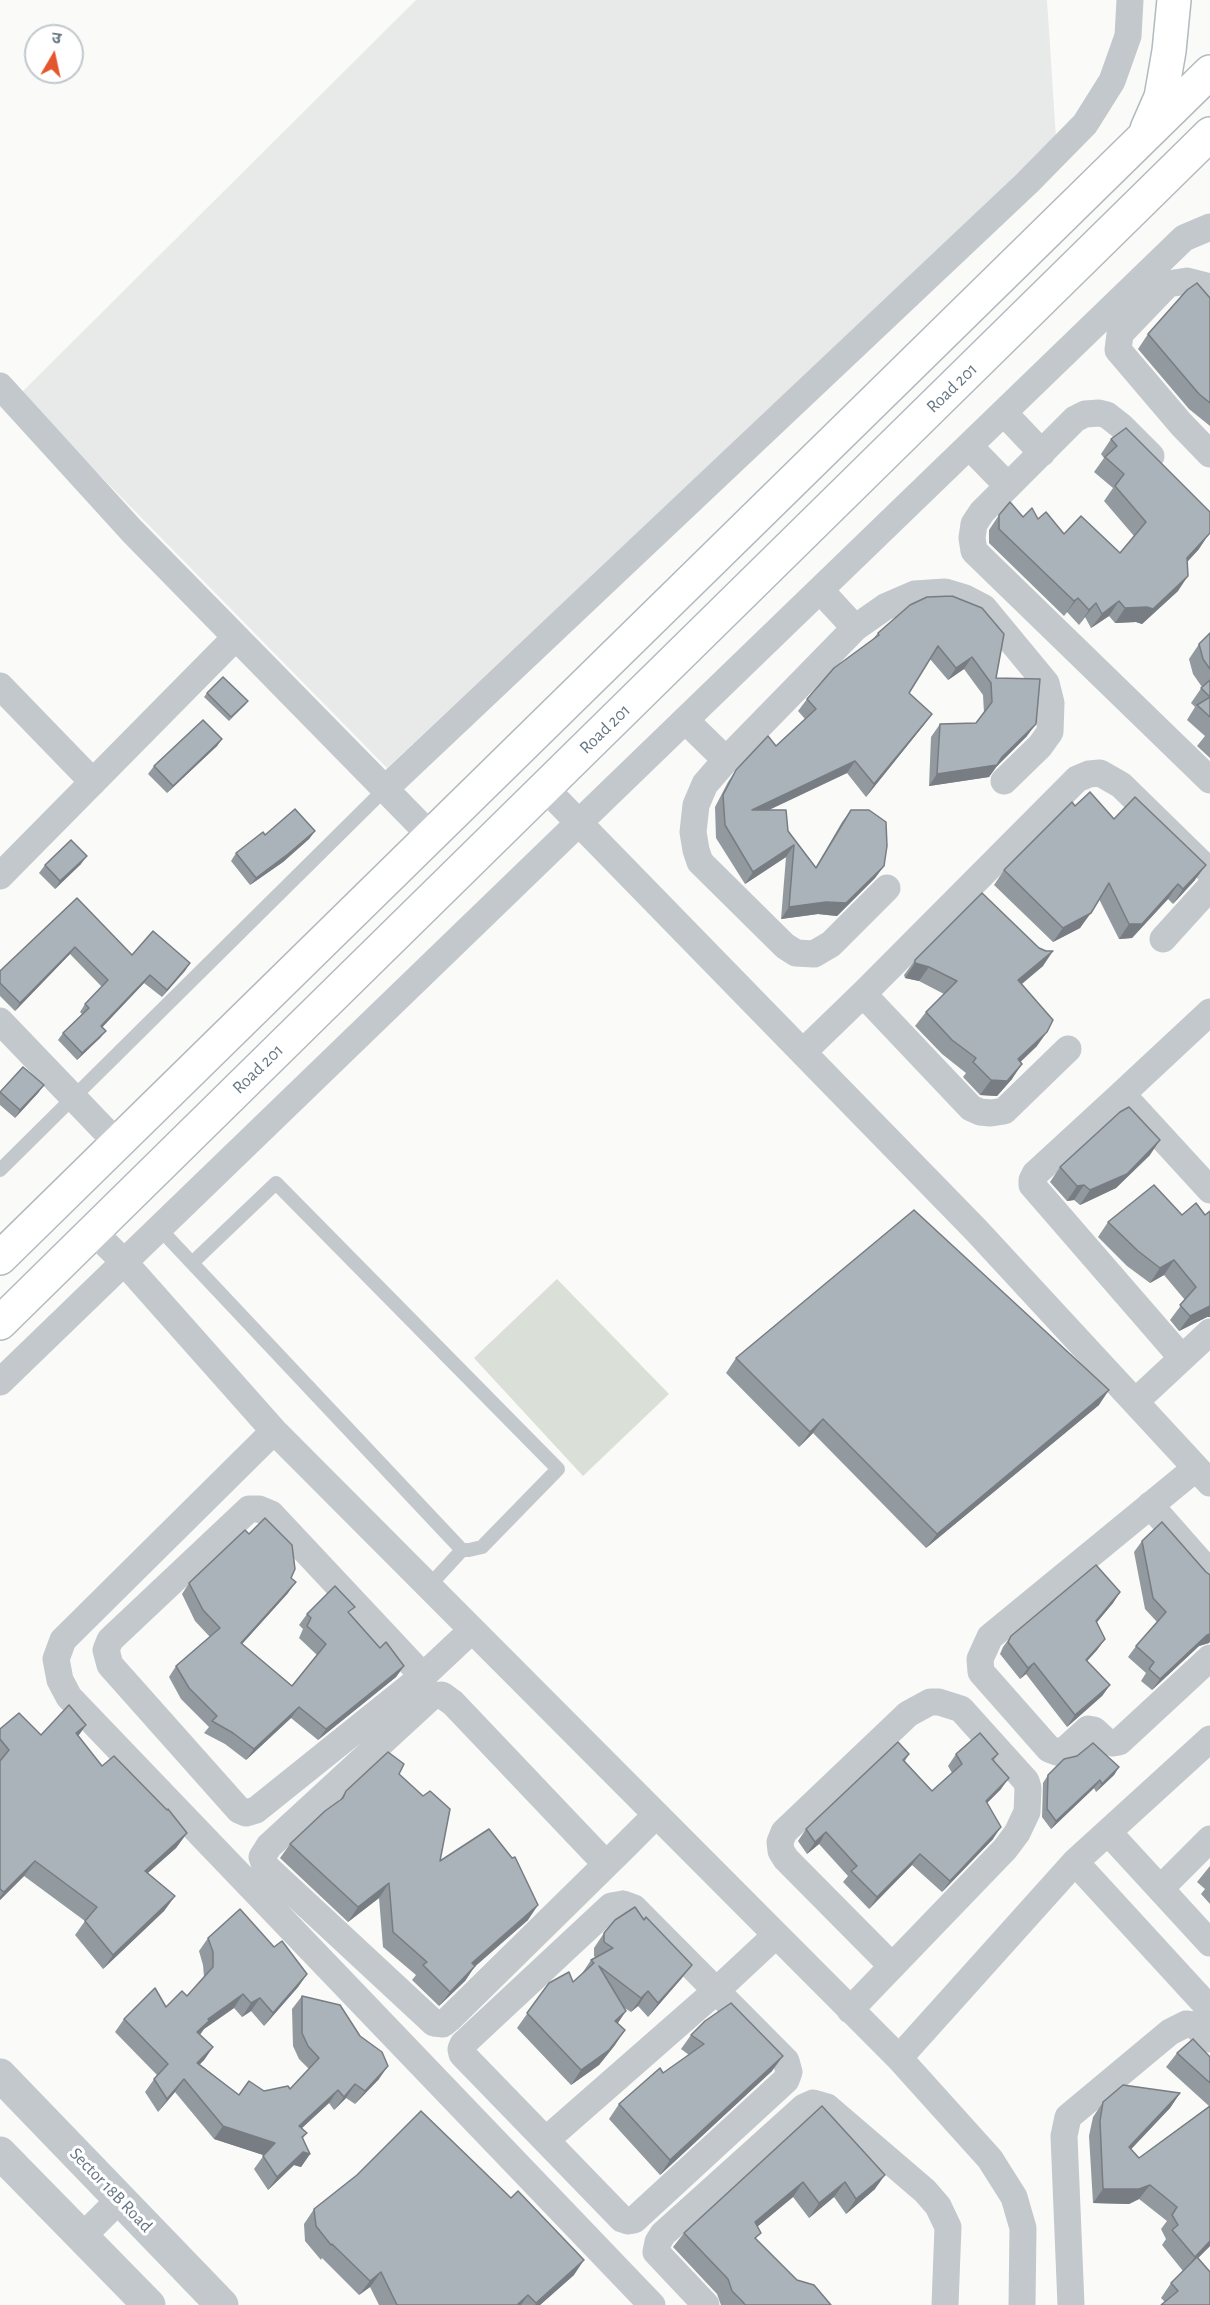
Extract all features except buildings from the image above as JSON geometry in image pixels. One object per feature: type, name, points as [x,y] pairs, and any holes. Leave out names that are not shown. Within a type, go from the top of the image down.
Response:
[{"type":"main road","points":[[1144,136],[1161,97],[1169,51],[1174,0]]},
{"type":"main road","points":[[0,1258],[1210,72]]},
{"type":"main road","name":"Road 201","points":[[0,1323],[1210,134]]},
{"type":"main road","points":[[1172,172],[1210,155]]},
{"type":"street","points":[[385,789],[1019,192],[1085,124],[1112,81],[1128,36],[1130,0]]},
{"type":"street","points":[[0,1382],[1185,238],[1210,227]]},
{"type":"street","points":[[1210,287],[1187,281],[1168,284],[1120,334],[1118,350],[1210,454]]},
{"type":"street","points":[[0,386],[132,531],[431,836]]},
{"type":"street","points":[[1004,413],[1042,453]]},
{"type":"street","points":[[1170,474],[1107,415],[1085,414],[1075,419],[982,512],[975,524],[972,538],[974,551],[1210,780]]},
{"type":"street","points":[[969,446],[1008,486]]},
{"type":"street","points":[[820,590],[855,628]]},
{"type":"street","points":[[887,888],[831,944],[814,954],[796,953],[784,946],[700,862],[693,832],[696,805],[705,784],[855,628],[885,607],[915,594],[945,592],[966,598],[984,608],[1046,683],[1051,703],[1050,732],[1040,746],[1004,781]]},
{"type":"street","points":[[0,876],[236,637]]},
{"type":"street","points":[[0,686],[93,782]]},
{"type":"street","points":[[685,720],[726,760]]},
{"type":"street","points":[[803,1052],[862,994],[981,894],[1077,779],[1089,774],[1100,773],[1121,784],[1210,872]]},
{"type":"street","points":[[545,788],[976,1230],[1203,1475],[1150,1505],[990,1637],[980,1659],[981,1672],[1049,1749],[1057,1752],[1066,1749],[1088,1729],[1094,1730],[1106,1741],[1119,1742],[1210,1658]]},
{"type":"street","points":[[1163,939],[1210,887]]},
{"type":"street","points":[[862,994],[971,1108],[980,1112],[1004,1111],[1068,1049]]},
{"type":"street","points":[[1182,1358],[1032,1185],[1032,1180],[1035,1174],[1210,1012]]},
{"type":"street","points":[[0,1021],[117,1143]]},
{"type":"street","points":[[1122,1094],[1210,1190]]},
{"type":"street","points":[[93,1232],[124,1262],[274,1431],[899,2058],[990,2159],[1014,2198],[1023,2228],[1022,2305]]},
{"type":"street","points":[[1135,1402],[1210,1332]]},
{"type":"street","points":[[274,1431],[63,1640],[56,1659],[60,1680],[69,1697],[652,2305]]},
{"type":"street","points":[[1150,1505],[1210,1573]]},
{"type":"street","points":[[423,1676],[271,1515],[259,1509],[249,1509],[110,1640],[106,1650],[110,1665],[238,1810],[246,1814],[256,1810],[423,1676],[472,1630]]},
{"type":"street","points":[[606,1864],[442,1695],[432,1696],[269,1846],[262,1857],[265,1866],[434,2023],[443,2024],[656,1815]]},
{"type":"street","points":[[850,2010],[1005,1849],[1028,1812],[1029,1788],[1026,1781],[961,1709],[939,1702],[930,1702],[908,1714],[784,1832],[780,1842],[781,1851],[786,1858],[892,1966]]},
{"type":"street","points":[[899,2058],[1075,1862],[1210,1739]]},
{"type":"street","points":[[1108,1832],[1210,1943]]},
{"type":"street","points":[[1160,1889],[1210,1839]]},
{"type":"street","points":[[1075,1862],[1210,2009]]},
{"type":"street","points":[[623,1904],[634,1908],[786,2061],[789,2072],[786,2080],[634,2220],[622,2219],[546,2140],[462,2054],[461,2049],[463,2044],[611,1906],[623,1904]]},
{"type":"street","points":[[546,2140],[776,1935]]},
{"type":"street","points":[[1071,2305],[1064,2136],[1068,2117],[1170,2032],[1186,2024],[1194,2025],[1210,2039]]},
{"type":"street","name":"Sector 18B Road","points":[[0,2075],[222,2305]]},
{"type":"street","points":[[706,2305],[656,2252],[658,2242],[663,2234],[804,2107],[813,2103],[827,2107],[938,2206],[948,2226],[945,2305]]},
{"type":"street","points":[[5,2168],[82,2237],[138,2299]]},
{"type":"street","points":[[82,2237],[120,2199]]},
{"type":"lane","points":[[0,1170],[385,789]]},
{"type":"lane","points":[[159,1228],[462,1550],[482,1547],[558,1469],[276,1183],[192,1263]]},
{"type":"lane","points":[[429,1586],[462,1550]]},
{"type":"shaded area","points":[[416,0],[1047,0],[1056,139],[387,768],[20,394]]},
{"type":"shaded area","points":[[557,1279],[669,1394],[583,1476],[474,1358]]}]
